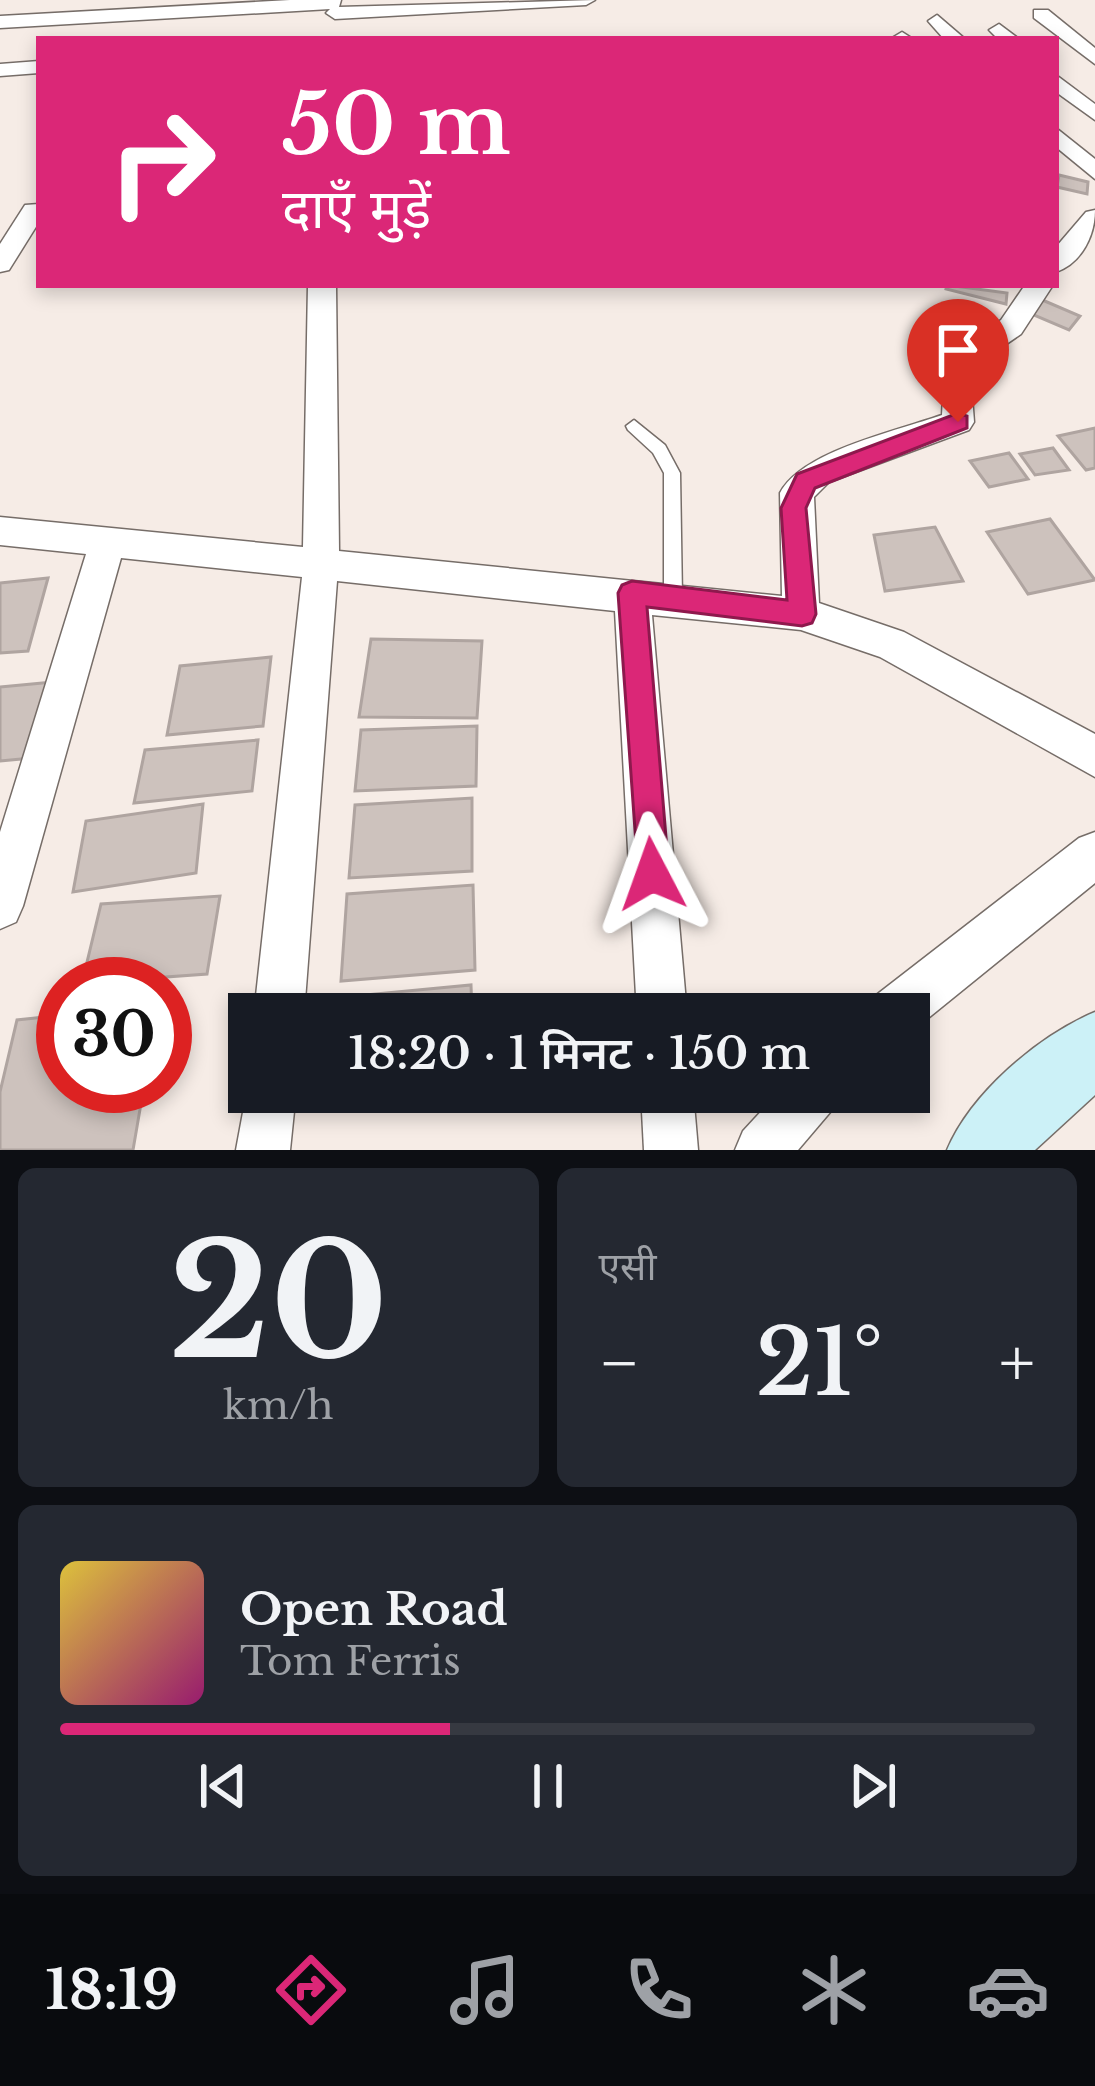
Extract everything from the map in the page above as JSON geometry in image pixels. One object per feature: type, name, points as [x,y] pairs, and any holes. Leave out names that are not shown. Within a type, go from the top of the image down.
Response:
[{"type":"street","points":[[0,22],[334,5],[586,0]]},
{"type":"street","points":[[331,36],[334,5]]},
{"type":"street","points":[[1040,14],[1095,58]]},
{"type":"street","points":[[937,21],[952,36]]},
{"type":"street","points":[[0,70],[36,67]]},
{"type":"street","points":[[1059,84],[1094,114]]},
{"type":"street","points":[[1059,118],[1094,114]]},
{"type":"street","points":[[1059,139],[1095,172]]},
{"type":"street","points":[[0,264],[34,210]]},
{"type":"street","points":[[1059,259],[1095,217]]},
{"type":"street","points":[[281,993],[310,728],[321,564],[322,288]]},
{"type":"street","points":[[802,614],[797,493],[818,473],[958,422],[955,364],[1011,327],[1030,288]]},
{"type":"street","points":[[0,531],[802,614],[891,644],[1095,756]]},
{"type":"street","points":[[0,907],[106,544]]},
{"type":"street","points":[[652,596],[661,993]]},
{"type":"street","points":[[920,993],[1095,854]]},
{"type":"street","points":[[985,1150],[1023,1108],[1095,1048]]},
{"type":"street","points":[[263,1150],[267,1113]]},
{"type":"street","points":[[668,1113],[671,1150]]},
{"type":"street","points":[[762,1150],[795,1113]]},
{"type":"lane","points":[[634,426],[659,449],[672,473],[652,596]]},
{"type":"building","points":[[1059,175],[1088,182],[1087,194],[1059,187]]},
{"type":"building","points":[[946,289],[1007,293],[1006,304]]},
{"type":"building","points":[[1040,299],[1080,316],[1069,330],[1029,313]]},
{"type":"building","points":[[1095,428],[1095,468],[1086,470],[1058,436]]},
{"type":"building","points":[[1053,448],[1069,470],[1035,475],[1020,454]]},
{"type":"building","points":[[1009,453],[1028,479],[989,487],[970,461]]},
{"type":"building","points":[[1050,519],[1095,580],[1028,594],[987,532]]},
{"type":"building","points":[[935,527],[963,581],[885,591],[874,535]]},
{"type":"building","points":[[48,578],[28,651],[0,653],[0,583]]},
{"type":"building","points":[[371,639],[482,641],[477,718],[359,717]]},
{"type":"building","points":[[271,657],[263,726],[167,735],[180,666]]},
{"type":"building","points":[[64,681],[42,757],[0,761],[0,687]]},
{"type":"building","points":[[477,726],[476,786],[355,791],[361,730]]},
{"type":"building","points":[[258,740],[252,791],[134,803],[145,750]]},
{"type":"building","points":[[472,798],[472,871],[349,878],[355,805]]},
{"type":"building","points":[[203,804],[196,873],[73,892],[86,821]]},
{"type":"building","points":[[473,885],[475,970],[341,981],[347,894]]},
{"type":"building","points":[[220,896],[207,974],[192,975],[192,957],[88,957],[101,904]]},
{"type":"building","points":[[471,985],[471,993],[386,993]]},
{"type":"building","points":[[36,1018],[36,1113],[139,1113],[133,1150],[0,1150],[0,1092],[17,1020]]},
{"type":"route","points":[[652,874],[632,593],[802,614],[794,508],[797,493],[818,473],[958,422]]}]
